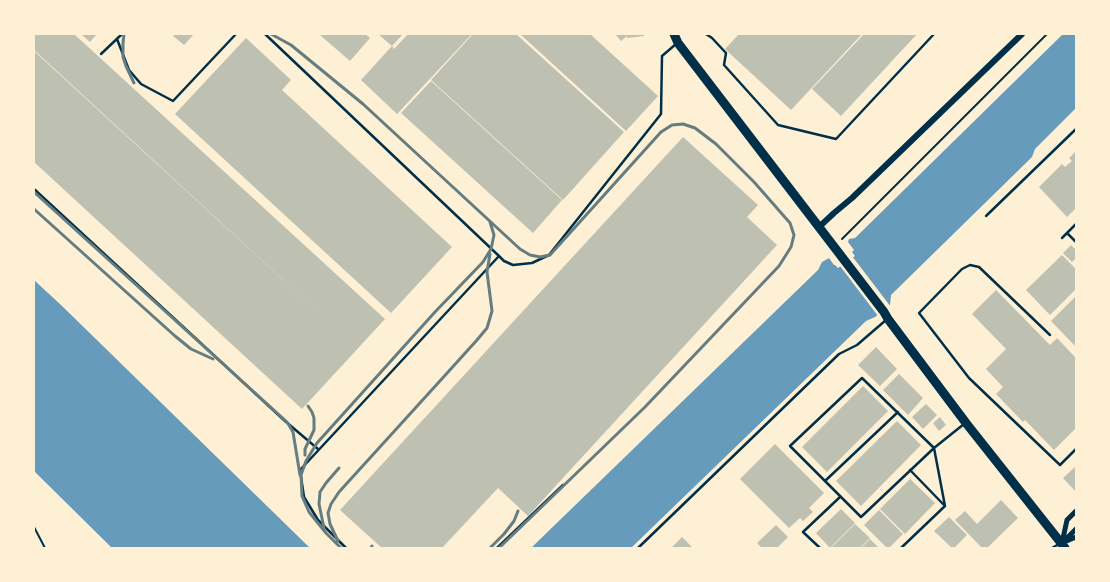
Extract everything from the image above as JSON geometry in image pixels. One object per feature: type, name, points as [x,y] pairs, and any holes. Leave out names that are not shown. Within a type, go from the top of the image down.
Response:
[{"type":"main road","points":[[674,34],[678,43],[819,226],[966,423],[1063,546]]},
{"type":"street","points":[[819,226],[852,198],[1022,34]]},
{"type":"street","points":[[1063,546],[1067,520],[1076,511]]},
{"type":"street","points":[[1063,546],[1076,529]]},
{"type":"street","points":[[1063,546],[1076,537]]},
{"type":"lane","points":[[101,54],[122,34]]},
{"type":"lane","points":[[117,39],[129,70],[141,84],[173,101],[236,34]]},
{"type":"lane","points":[[264,34],[504,261],[513,265],[532,263],[549,255],[661,114],[662,56],[678,43]]},
{"type":"lane","points":[[706,34],[726,53],[724,65],[778,125],[836,139],[934,34]]},
{"type":"lane","points":[[986,216],[1076,129]]},
{"type":"lane","points":[[34,189],[318,449]]},
{"type":"lane","points":[[1062,238],[1076,224]]},
{"type":"lane","points":[[1067,233],[1076,242]]},
{"type":"lane","points":[[346,548],[318,520],[304,497],[300,470],[499,256]]},
{"type":"lane","points":[[1050,335],[979,267],[970,265],[962,269],[919,313],[969,378],[1060,465],[1076,449]]},
{"type":"lane","points":[[638,548],[839,354],[857,345],[886,315]]},
{"type":"lane","points":[[945,506],[934,448],[862,378],[790,446],[861,517],[934,448],[966,423]]},
{"type":"lane","points":[[825,482],[898,412]]},
{"type":"lane","points":[[910,470],[945,506]]},
{"type":"lane","points":[[497,548],[563,485]]},
{"type":"lane","points":[[820,548],[803,532],[840,497]]},
{"type":"lane","points":[[901,548],[945,506]]},
{"type":"lane","points":[[1052,548],[1063,546]]},
{"type":"path","points":[[834,247],[1047,34]]},
{"type":"path","points":[[34,526],[46,548]]},
{"type":"water","points":[[1063,34],[1076,34],[1076,108],[1035,149],[1032,157],[891,295],[890,305],[875,317],[866,321],[631,548],[531,548],[818,270],[822,262],[829,258],[838,268],[855,256],[852,252],[854,250],[848,242],[849,239],[855,238]]},
{"type":"water","points":[[34,280],[310,548],[112,548],[34,471]]},
{"type":"pier","points":[[852,256],[891,307],[878,316],[840,266]]},
{"type":"building","points":[[34,34],[74,34],[385,319],[302,409],[34,162],[34,51],[343,335],[34,50]]},
{"type":"building","points":[[81,34],[97,34],[90,42]]},
{"type":"building","points":[[175,34],[194,34],[184,45],[173,36]]},
{"type":"building","points":[[321,34],[365,34],[370,38],[350,61]]},
{"type":"building","points":[[378,34],[403,34],[392,46]]},
{"type":"building","points":[[408,34],[472,34],[397,114],[361,80],[392,46],[394,49]]},
{"type":"building","points":[[473,34],[516,34],[624,132],[563,200],[431,80]]},
{"type":"building","points":[[520,34],[590,34],[658,96],[626,131]]},
{"type":"building","points":[[615,34],[644,34],[644,36],[627,38],[627,36],[621,41]]},
{"type":"building","points":[[739,34],[862,34],[791,110],[725,49]]},
{"type":"building","points":[[864,34],[917,34],[841,116],[812,89]]},
{"type":"building","points":[[246,38],[291,80],[282,90],[452,247],[391,313],[175,114]]},
{"type":"building","points":[[431,81],[562,200],[533,233],[401,113]]},
{"type":"building","points":[[683,137],[758,205],[747,217],[777,245],[528,516],[498,488],[442,548],[382,548],[340,510]]},
{"type":"building","points":[[1076,151],[1076,208],[1067,217],[1039,187],[1062,164],[1065,167],[1072,161],[1069,158]]},
{"type":"building","points":[[1071,245],[1076,250],[1076,258],[1072,262],[1063,253]]},
{"type":"building","points":[[1062,255],[1076,269],[1076,289],[1050,315],[1026,290]]},
{"type":"building","points":[[996,290],[1050,345],[1057,338],[1076,358],[1076,428],[1054,450],[996,394],[1003,387],[986,369],[1006,349],[972,314]]},
{"type":"building","points":[[1076,296],[1076,347],[1051,321]]},
{"type":"building","points":[[876,347],[897,369],[880,386],[858,365]]},
{"type":"building","points":[[899,374],[923,398],[908,415],[883,390]]},
{"type":"building","points":[[863,386],[888,411],[827,472],[802,447]]},
{"type":"building","points":[[926,404],[937,415],[923,429],[912,417]]},
{"type":"building","points":[[940,417],[946,425],[939,431],[933,423]]},
{"type":"building","points":[[897,421],[921,445],[861,506],[836,481]]},
{"type":"building","points":[[775,444],[824,493],[809,508],[813,512],[803,521],[800,518],[789,528],[740,479]]},
{"type":"building","points":[[1076,466],[1076,492],[1063,478]]},
{"type":"building","points":[[910,479],[935,503],[905,534],[880,509]]},
{"type":"building","points":[[1001,500],[1018,518],[987,548],[982,548],[955,520],[965,511],[977,524]]},
{"type":"building","points":[[841,509],[855,523],[830,548],[816,533]]},
{"type":"building","points":[[879,510],[903,534],[889,548],[864,525]]},
{"type":"building","points":[[949,517],[967,535],[954,548],[934,531]]},
{"type":"building","points":[[855,524],[870,538],[860,548],[831,548]]},
{"type":"building","points":[[776,525],[788,537],[777,548],[762,548],[757,543]]},
{"type":"building","points":[[682,537],[693,548],[671,548]]},
{"type":"building","points":[[870,539],[879,548],[861,548]]},
{"type":"railway","points":[[124,34],[123,57],[134,83]]},
{"type":"railway","points":[[271,34],[291,45],[363,104],[520,249],[530,255],[540,257],[550,255],[661,132],[672,125],[683,124],[695,128],[716,144],[754,182],[790,223],[794,235],[791,247],[779,266],[645,407],[499,548]]},
{"type":"railway","points":[[34,192],[287,422],[293,432],[300,475]]},
{"type":"railway","points":[[34,209],[175,336],[191,349],[213,359]]},
{"type":"railway","points":[[341,548],[309,512],[302,496],[301,475],[306,461],[317,443],[435,312],[483,262],[491,249],[494,235],[490,222]]},
{"type":"railway","points":[[338,541],[330,524],[328,513],[331,504],[339,492],[487,328],[492,311],[487,272],[490,254]]},
{"type":"railway","points":[[305,455],[305,449],[314,430],[314,418],[308,406]]},
{"type":"railway","points":[[324,528],[319,504],[320,492],[339,468]]},
{"type":"railway","points":[[490,548],[514,521],[518,511]]}]
